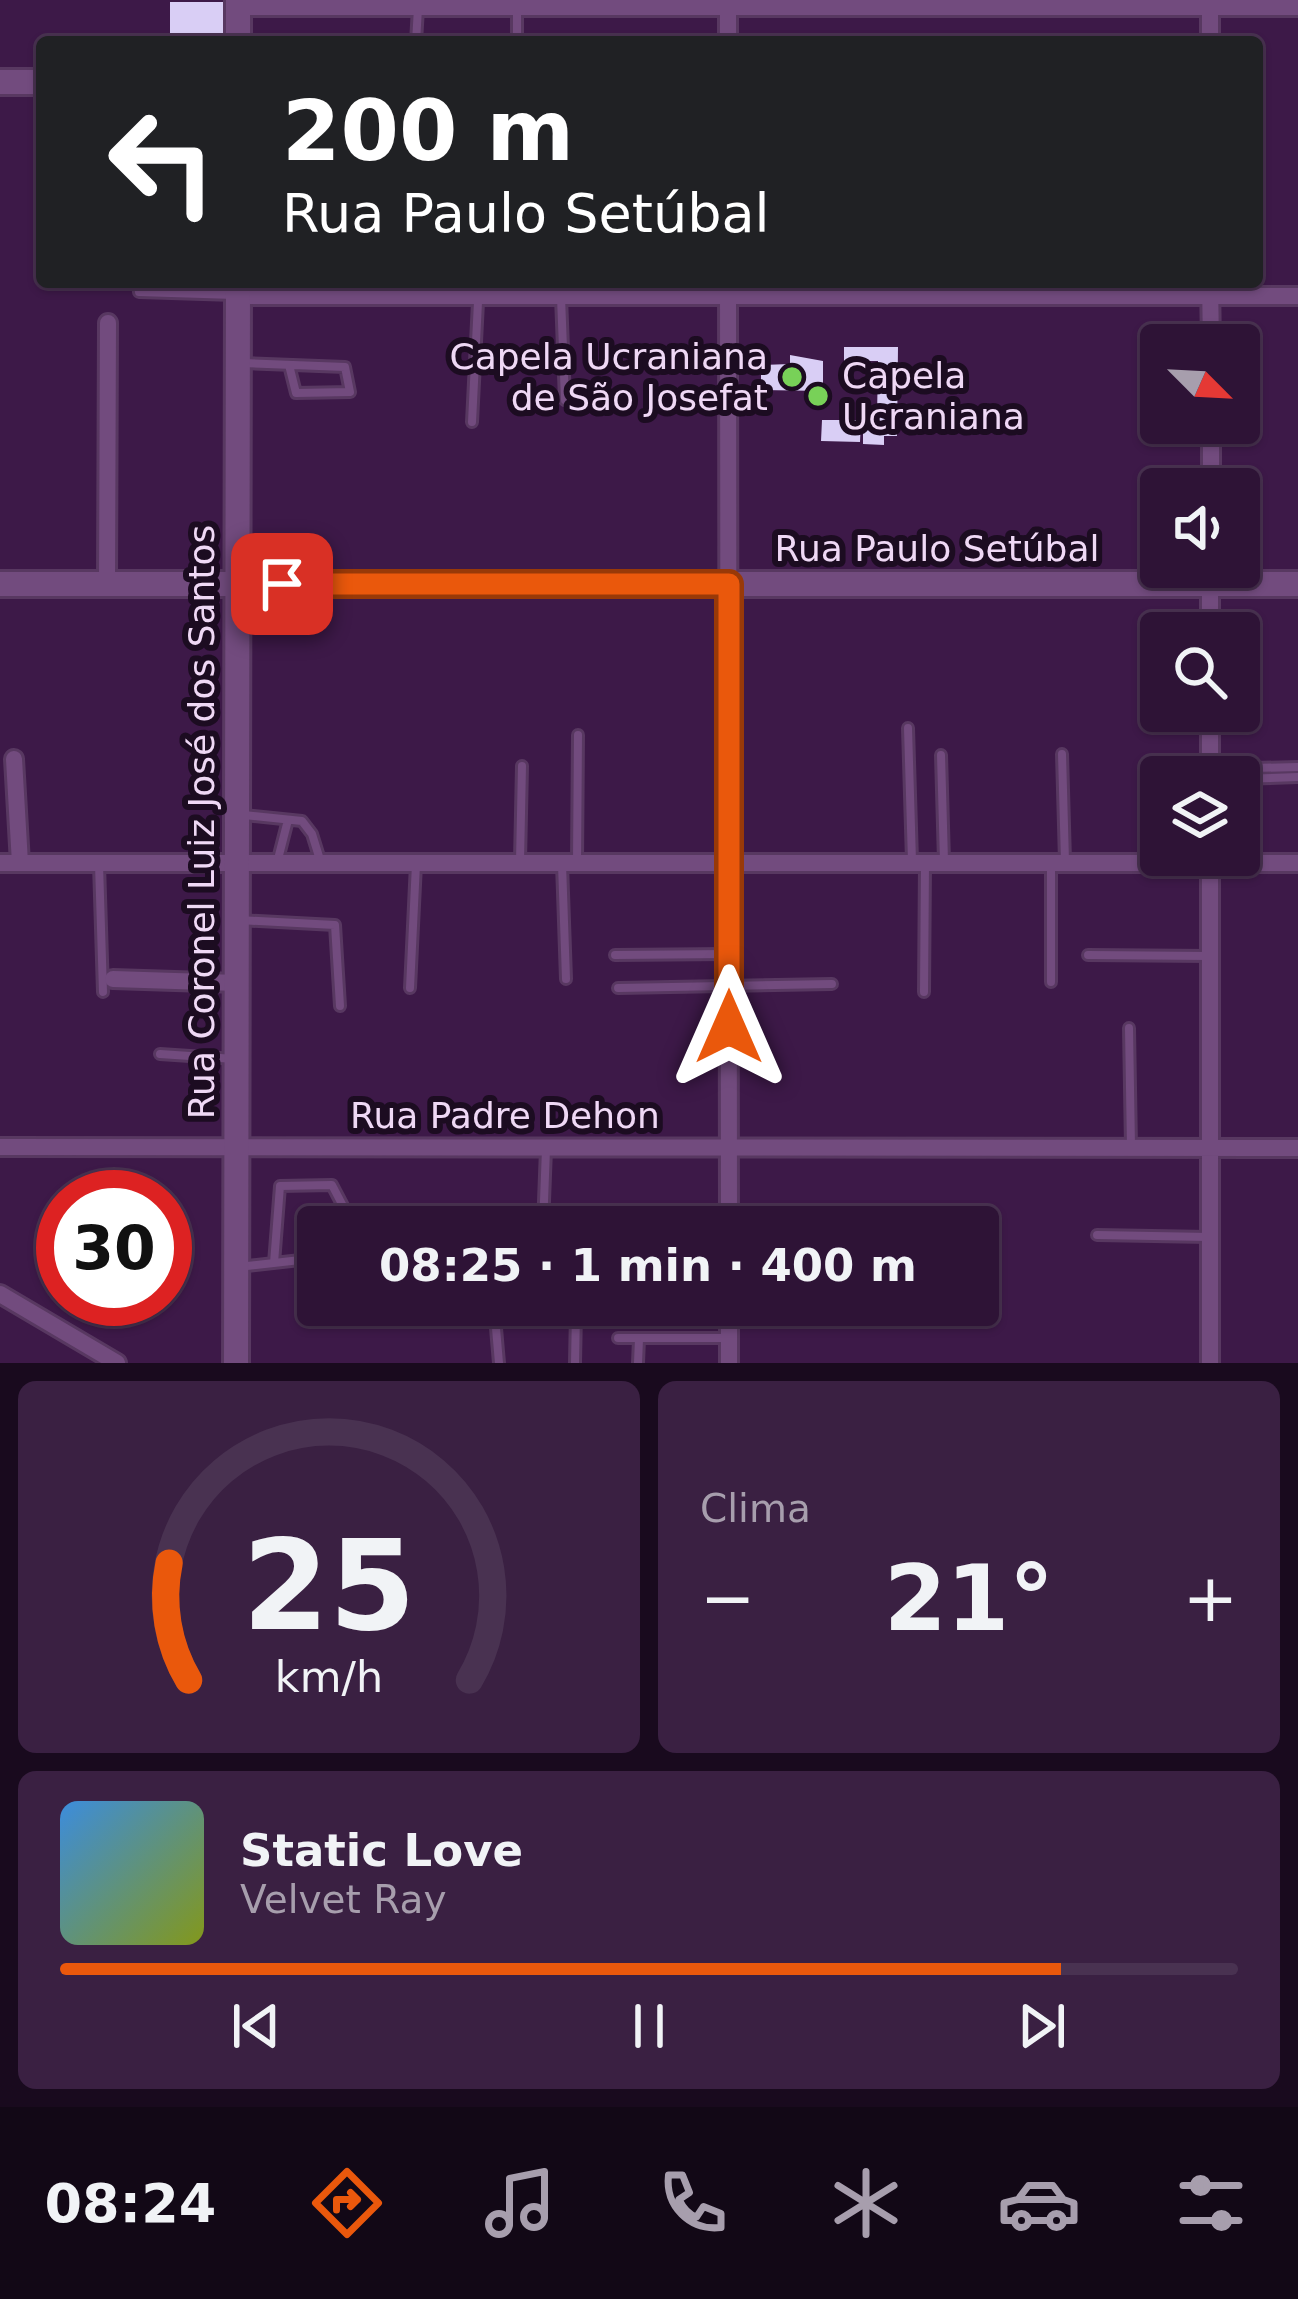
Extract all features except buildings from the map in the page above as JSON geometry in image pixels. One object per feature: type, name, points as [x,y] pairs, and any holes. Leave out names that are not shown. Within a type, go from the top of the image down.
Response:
[{"type":"main road","points":[[238,3],[238,36]]},
{"type":"main road","points":[[0,82],[36,82]]},
{"type":"main road","name":"Rua Coronel Luiz José dos Santos","points":[[236,1363],[238,289]]},
{"type":"main road","name":"Rua Paulo Setúbal","points":[[0,584],[729,584],[1140,576]]},
{"type":"main road","name":"Rua Paulo Setúbal","points":[[1260,580],[1298,584]]},
{"type":"street","points":[[238,3],[1298,7]]},
{"type":"street","points":[[728,3],[728,36]]},
{"type":"street","points":[[1210,4],[1210,36]]},
{"type":"street","points":[[238,289],[1210,289],[1298,296]]},
{"type":"street","points":[[728,289],[729,1206]]},
{"type":"street","points":[[1210,289],[1210,324]]},
{"type":"street","points":[[107,584],[109,323]]},
{"type":"street","points":[[14,759],[20,863]]},
{"type":"street","points":[[0,863],[1140,861]]},
{"type":"street","points":[[1260,861],[1298,863]]},
{"type":"street","points":[[1210,876],[1210,1363]]},
{"type":"street","points":[[108,986],[237,983]]},
{"type":"street","name":"Rua Padre Dehon","points":[[0,1147],[1298,1148]]},
{"type":"street","points":[[0,1294],[117,1363]]},
{"type":"street","points":[[729,1326],[729,1363]]},
{"type":"lane","points":[[416,36],[418,7]]},
{"type":"lane","points":[[517,7],[518,36]]},
{"type":"lane","points":[[139,288],[139,292],[238,289]]},
{"type":"lane","points":[[472,422],[479,289]]},
{"type":"lane","points":[[566,400],[568,291]]},
{"type":"lane","points":[[237,363],[345,367],[350,392],[296,393],[289,365]]},
{"type":"lane","points":[[908,728],[927,863]]},
{"type":"lane","points":[[566,979],[578,735]]},
{"type":"lane","points":[[1051,982],[1062,754]]},
{"type":"lane","points":[[924,992],[927,863],[941,755]]},
{"type":"lane","points":[[520,862],[522,766]]},
{"type":"lane","points":[[1260,770],[1298,767]]},
{"type":"lane","points":[[1260,778],[1298,777]]},
{"type":"lane","points":[[237,814],[308,826],[320,863]]},
{"type":"lane","points":[[278,863],[288,820]]},
{"type":"lane","points":[[99,863],[108,986]]},
{"type":"lane","points":[[410,988],[416,863]]},
{"type":"lane","points":[[237,920],[335,925],[340,1006]]},
{"type":"lane","points":[[615,955],[729,954]]},
{"type":"lane","points":[[1088,955],[1210,956]]},
{"type":"lane","points":[[618,988],[832,984]]},
{"type":"lane","points":[[1129,1028],[1131,1148]]},
{"type":"lane","points":[[160,1054],[236,1059]]},
{"type":"lane","points":[[544,1206],[546,1148]]},
{"type":"lane","points":[[274,1263],[280,1186],[336,1187],[345,1206]]},
{"type":"lane","points":[[1097,1235],[1210,1237]]},
{"type":"lane","points":[[236,1267],[297,1260]]},
{"type":"lane","points":[[496,1326],[500,1363]]},
{"type":"lane","points":[[575,1363],[576,1326]]},
{"type":"lane","points":[[618,1338],[729,1338]]},
{"type":"lane","points":[[638,1363],[639,1339]]},
{"type":"place","name":"Capela Ucraniana de São Josefat","points":[[792,377]]},
{"type":"place","name":"Capela Ucraniana","points":[[818,396]]},
{"type":"route","points":[[282,584],[729,584],[729,1027]]}]
